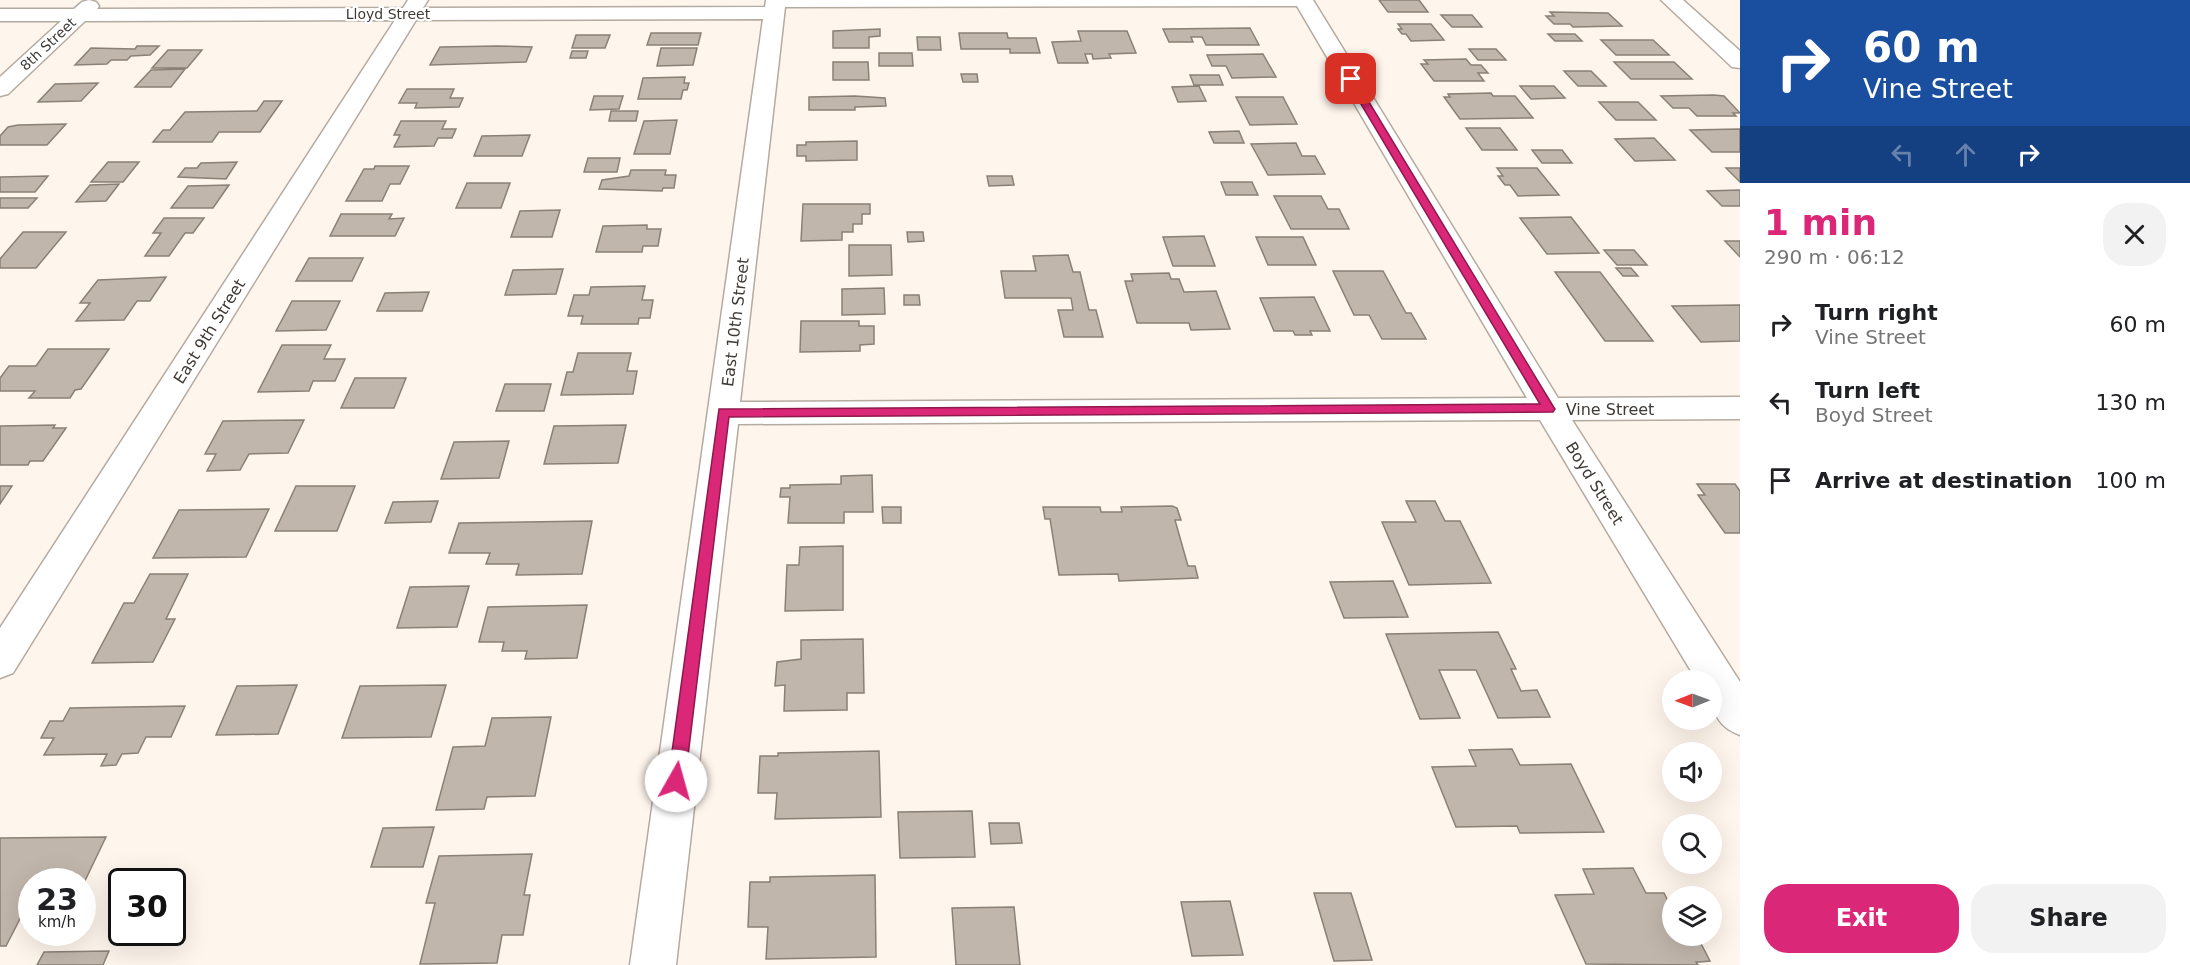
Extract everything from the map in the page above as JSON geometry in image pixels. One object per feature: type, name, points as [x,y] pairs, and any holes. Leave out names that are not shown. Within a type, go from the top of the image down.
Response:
[{"type":"street","name":"8th Street","points":[[0,89],[96,0]]},
{"type":"street","name":"Lloyd Street","points":[[0,15],[413,7],[1303,0]]},
{"type":"street","name":"Boyd Street","points":[[1303,0],[1549,409],[1740,717]]},
{"type":"street","points":[[1671,0],[1740,62]]},
{"type":"street","name":"East 10th Street","points":[[653,965],[776,5]]},
{"type":"street","name":"East 9th Street","points":[[0,661],[413,7]]},
{"type":"street","name":"Vine Street","points":[[723,412],[1740,408]]},
{"type":"building","points":[[1379,0],[1419,0],[1428,12],[1388,12]]},
{"type":"building","points":[[1550,12],[1608,13],[1622,26],[1573,27],[1570,24],[1554,24],[1546,16],[1554,16]]},
{"type":"building","points":[[1441,15],[1472,15],[1482,27],[1452,27]]},
{"type":"building","points":[[1398,24],[1431,24],[1444,40],[1411,41],[1398,29],[1402,29]]},
{"type":"building","points":[[1250,28],[1259,45],[1206,45],[1202,37],[1191,37],[1193,42],[1169,42],[1163,29]]},
{"type":"building","points":[[880,29],[880,36],[869,37],[869,48],[833,48],[833,31]]},
{"type":"building","points":[[1078,31],[1127,31],[1136,53],[1109,54],[1111,58],[1093,59],[1092,54],[1085,54],[1088,63],[1058,63],[1052,42],[1081,41]]},
{"type":"building","points":[[651,33],[701,33],[698,45],[647,45]]},
{"type":"building","points":[[959,33],[1007,33],[1008,38],[1036,38],[1040,53],[1010,53],[1010,49],[961,49]]},
{"type":"building","points":[[1548,34],[1575,34],[1582,41],[1555,41]]},
{"type":"building","points":[[576,35],[610,35],[605,48],[572,48]]},
{"type":"building","points":[[917,37],[940,37],[941,50],[918,50]]},
{"type":"building","points":[[1601,40],[1653,40],[1669,55],[1616,55]]},
{"type":"building","points":[[137,46],[159,46],[150,55],[131,56],[127,60],[111,60],[107,64],[75,65],[91,48],[135,49]]},
{"type":"building","points":[[440,47],[532,47],[526,62],[430,65]]},
{"type":"building","points":[[661,48],[697,48],[693,65],[657,66]]},
{"type":"building","points":[[1469,49],[1496,49],[1506,60],[1478,60]]},
{"type":"building","points":[[168,50],[202,50],[187,68],[152,68]]},
{"type":"building","points":[[572,51],[588,51],[586,58],[570,58]]},
{"type":"building","points":[[879,53],[912,53],[913,66],[879,66]]},
{"type":"building","points":[[1263,54],[1276,77],[1232,78],[1226,66],[1212,66],[1207,55]]},
{"type":"building","points":[[1466,59],[1471,65],[1481,65],[1488,73],[1478,73],[1484,81],[1434,81],[1421,64],[1428,64],[1424,60]]},
{"type":"building","points":[[833,62],[868,62],[869,80],[833,80]]},
{"type":"building","points":[[1614,62],[1674,62],[1692,79],[1631,79]]},
{"type":"building","points":[[185,69],[171,87],[135,87],[151,70]]},
{"type":"building","points":[[1564,71],[1591,71],[1606,86],[1578,86]]},
{"type":"building","points":[[961,74],[977,74],[978,82],[963,82]]},
{"type":"building","points":[[1190,75],[1219,75],[1223,85],[1194,85]]},
{"type":"building","points":[[685,77],[684,83],[689,83],[687,90],[683,90],[681,99],[638,99],[643,78]]},
{"type":"building","points":[[98,83],[81,101],[38,102],[55,84]]},
{"type":"building","points":[[1199,86],[1206,101],[1178,102],[1172,87]]},
{"type":"building","points":[[1520,86],[1554,86],[1565,98],[1531,99]]},
{"type":"building","points":[[407,89],[454,89],[450,98],[463,98],[459,107],[415,108],[417,103],[399,103]]},
{"type":"building","points":[[1491,93],[1493,96],[1515,96],[1533,118],[1460,119],[1444,97],[1450,97],[1448,94]]},
{"type":"building","points":[[594,96],[623,96],[619,109],[590,110]]},
{"type":"building","points":[[1661,96],[1724,96],[1740,113],[1733,113],[1736,116],[1697,116],[1689,108],[1673,108]]},
{"type":"building","points":[[809,97],[885,98],[886,106],[855,107],[855,110],[809,110]]},
{"type":"building","points":[[1236,97],[1283,97],[1297,124],[1250,125]]},
{"type":"building","points":[[264,101],[282,101],[260,132],[219,132],[212,142],[153,142],[163,130],[170,130],[185,112],[257,111]]},
{"type":"building","points":[[1599,102],[1638,102],[1656,120],[1616,120]]},
{"type":"building","points":[[611,111],[638,111],[636,121],[609,121]]},
{"type":"building","points":[[677,120],[670,154],[634,154],[644,121]]},
{"type":"building","points":[[401,121],[446,121],[442,129],[456,129],[452,138],[438,138],[434,146],[394,147],[400,135],[394,135]]},
{"type":"building","points":[[66,124],[47,145],[0,145],[0,136],[8,127]]},
{"type":"building","points":[[1466,128],[1500,128],[1517,150],[1482,150]]},
{"type":"building","points":[[1740,129],[1740,152],[1712,152],[1690,130]]},
{"type":"building","points":[[1239,131],[1244,143],[1214,143],[1209,132]]},
{"type":"building","points":[[530,135],[522,156],[474,156],[482,136]]},
{"type":"building","points":[[1654,138],[1675,160],[1635,161],[1615,139]]},
{"type":"building","points":[[857,141],[857,160],[806,161],[806,156],[797,156],[797,145],[806,145],[806,142]]},
{"type":"building","points":[[1296,143],[1302,156],[1315,156],[1325,174],[1268,175],[1251,144]]},
{"type":"building","points":[[1532,150],[1562,150],[1572,163],[1542,163]]},
{"type":"building","points":[[588,158],[620,158],[617,172],[584,172]]},
{"type":"building","points":[[108,162],[139,162],[123,182],[91,182]]},
{"type":"building","points":[[237,162],[226,179],[178,177],[185,168],[197,168],[201,163]]},
{"type":"building","points":[[375,166],[409,166],[400,184],[390,184],[382,201],[346,201],[364,169],[374,169]]},
{"type":"building","points":[[1497,168],[1537,168],[1559,195],[1518,196],[1510,185],[1505,185],[1498,176],[1503,176]]},
{"type":"building","points":[[1726,168],[1740,168],[1740,182]]},
{"type":"building","points":[[631,170],[666,170],[665,175],[676,175],[674,188],[663,188],[662,191],[599,189],[602,180],[629,176]]},
{"type":"building","points":[[48,176],[35,192],[0,192],[0,177]]},
{"type":"building","points":[[987,176],[1012,176],[1014,185],[989,186]]},
{"type":"building","points":[[1221,182],[1252,182],[1258,195],[1226,195]]},
{"type":"building","points":[[467,183],[510,183],[501,208],[456,208]]},
{"type":"building","points":[[119,184],[106,201],[76,202],[90,185]]},
{"type":"building","points":[[229,185],[213,208],[171,208],[188,186]]},
{"type":"building","points":[[1740,190],[1740,206],[1722,206],[1707,191]]},
{"type":"building","points":[[1274,196],[1321,196],[1328,209],[1339,209],[1349,229],[1291,229]]},
{"type":"building","points":[[0,198],[37,198],[28,208],[0,208]]},
{"type":"building","points":[[803,204],[870,204],[870,214],[862,214],[862,224],[853,224],[853,232],[842,232],[842,240],[801,241]]},
{"type":"building","points":[[560,210],[552,237],[511,237],[520,211]]},
{"type":"building","points":[[341,214],[392,214],[389,219],[404,218],[395,236],[330,236]]},
{"type":"building","points":[[1571,217],[1599,253],[1547,254],[1520,218]]},
{"type":"building","points":[[164,218],[204,218],[193,233],[185,233],[169,256],[145,256],[161,233],[153,233]]},
{"type":"building","points":[[647,225],[647,229],[661,229],[658,246],[643,246],[642,252],[596,252],[603,226]]},
{"type":"building","points":[[23,232],[66,232],[36,268],[0,268],[0,259]]},
{"type":"building","points":[[907,232],[923,232],[924,241],[908,242]]},
{"type":"building","points":[[1204,236],[1215,266],[1173,266],[1163,237]]},
{"type":"building","points":[[1256,237],[1303,237],[1316,265],[1268,265]]},
{"type":"building","points":[[1725,241],[1740,241],[1740,257]]},
{"type":"building","points":[[849,245],[891,245],[892,275],[849,276]]},
{"type":"building","points":[[1604,250],[1634,250],[1647,265],[1617,265]]},
{"type":"building","points":[[1068,255],[1073,272],[1080,272],[1089,310],[1096,310],[1103,337],[1064,337],[1058,310],[1073,310],[1071,298],[1005,298],[1001,271],[1036,271],[1033,256]]},
{"type":"building","points":[[309,258],[363,258],[352,281],[296,281]]},
{"type":"building","points":[[1616,268],[1631,268],[1638,276],[1623,276]]},
{"type":"building","points":[[563,269],[556,294],[505,295],[513,270]]},
{"type":"building","points":[[1333,271],[1383,271],[1406,313],[1411,313],[1426,339],[1382,339],[1369,315],[1354,315]]},
{"type":"building","points":[[1555,272],[1600,272],[1653,341],[1605,341]]},
{"type":"building","points":[[1169,273],[1171,279],[1179,279],[1184,292],[1216,291],[1230,329],[1191,330],[1189,323],[1137,323],[1125,281],[1133,281],[1131,274]]},
{"type":"building","points":[[166,277],[150,301],[137,301],[124,320],[76,321],[90,303],[80,303],[98,280]]},
{"type":"building","points":[[645,286],[642,300],[653,300],[650,318],[639,318],[638,324],[581,324],[583,316],[568,316],[574,295],[589,295],[591,287]]},
{"type":"building","points":[[884,288],[885,314],[842,315],[842,289]]},
{"type":"building","points":[[429,292],[422,311],[377,311],[385,293]]},
{"type":"building","points":[[904,295],[919,295],[920,305],[904,305]]},
{"type":"building","points":[[1314,297],[1330,331],[1310,331],[1312,335],[1295,335],[1293,331],[1274,331],[1260,298]]},
{"type":"building","points":[[292,301],[340,301],[326,330],[276,331]]},
{"type":"building","points":[[1740,305],[1740,341],[1701,342],[1672,306]]},
{"type":"building","points":[[801,321],[859,321],[859,326],[874,326],[874,344],[860,345],[860,351],[800,352]]},
{"type":"building","points":[[282,345],[331,345],[324,359],[345,359],[335,381],[313,381],[309,391],[258,392]]},
{"type":"building","points":[[48,349],[109,349],[81,389],[75,390],[70,398],[29,398],[35,391],[0,391],[0,378],[9,366],[36,366]]},
{"type":"building","points":[[578,353],[631,353],[627,371],[637,371],[633,394],[561,395],[567,372],[573,372]]},
{"type":"building","points":[[355,378],[406,378],[394,408],[341,408]]},
{"type":"building","points":[[505,384],[551,384],[544,411],[496,411]]},
{"type":"building","points":[[304,420],[288,453],[249,454],[240,470],[207,471],[216,454],[205,454],[223,421]]},
{"type":"building","points":[[55,425],[53,428],[66,428],[43,461],[30,461],[28,465],[0,465],[0,426]]},
{"type":"building","points":[[626,425],[618,463],[544,464],[554,426]]},
{"type":"building","points":[[509,441],[499,478],[441,479],[454,442]]},
{"type":"building","points":[[872,475],[873,512],[844,512],[844,523],[788,523],[790,497],[780,497],[781,488],[790,488],[790,485],[841,484],[841,476]]},
{"type":"building","points":[[1697,484],[1735,484],[1740,491],[1740,533],[1725,533],[1698,495],[1705,495]]},
{"type":"building","points":[[0,486],[12,486],[0,504]]},
{"type":"building","points":[[296,486],[355,486],[337,531],[275,531]]},
{"type":"building","points":[[438,501],[431,522],[385,523],[393,502]]},
{"type":"building","points":[[1406,501],[1435,501],[1445,521],[1460,521],[1491,583],[1409,585],[1382,522],[1416,522]]},
{"type":"building","points":[[1172,506],[1177,508],[1181,520],[1175,520],[1188,566],[1195,566],[1198,578],[1119,581],[1118,574],[1059,575],[1050,519],[1045,519],[1043,507],[1100,507],[1101,512],[1122,512],[1121,507]]},
{"type":"building","points":[[882,507],[901,507],[901,523],[883,523]]},
{"type":"building","points":[[269,509],[246,557],[153,558],[179,510]]},
{"type":"building","points":[[592,521],[582,574],[516,575],[519,564],[486,564],[490,553],[449,553],[459,523]]},
{"type":"building","points":[[843,546],[843,610],[785,611],[787,565],[799,565],[800,547]]},
{"type":"building","points":[[150,574],[188,574],[166,619],[175,619],[153,662],[92,663],[124,603],[134,603]]},
{"type":"building","points":[[1393,581],[1408,617],[1344,618],[1330,582]]},
{"type":"building","points":[[469,586],[457,627],[397,628],[410,587]]},
{"type":"building","points":[[587,605],[577,658],[525,659],[527,651],[502,651],[504,642],[479,642],[488,607]]},
{"type":"building","points":[[1498,632],[1516,669],[1511,669],[1521,691],[1537,690],[1550,717],[1498,718],[1476,670],[1439,670],[1460,718],[1420,719],[1386,634]]},
{"type":"building","points":[[863,639],[864,693],[847,693],[847,710],[784,711],[785,685],[775,686],[777,662],[801,659],[801,640]]},
{"type":"building","points":[[297,685],[278,734],[216,735],[237,686]]},
{"type":"building","points":[[446,685],[431,737],[342,738],[360,686]]},
{"type":"building","points":[[185,706],[171,737],[146,737],[138,753],[122,754],[116,765],[101,766],[107,754],[44,755],[54,738],[41,738],[50,721],[63,721],[70,708]]},
{"type":"building","points":[[551,717],[535,796],[487,797],[484,809],[436,810],[453,747],[485,746],[492,718]]},
{"type":"building","points":[[1512,749],[1520,765],[1571,764],[1604,832],[1520,833],[1517,826],[1456,827],[1432,767],[1476,766],[1469,750]]},
{"type":"building","points":[[879,751],[881,817],[775,819],[777,793],[758,793],[760,756],[778,756],[778,753]]},
{"type":"building","points":[[972,811],[975,857],[900,858],[898,812]]},
{"type":"building","points":[[989,823],[1019,823],[1022,843],[991,844]]},
{"type":"building","points":[[434,827],[423,867],[371,867],[383,828]]},
{"type":"building","points":[[106,837],[91,868],[18,868],[18,923],[6,946],[0,946],[0,838]]},
{"type":"building","points":[[532,854],[524,895],[530,895],[523,935],[502,935],[497,963],[420,964],[435,903],[426,903],[439,856]]},
{"type":"building","points":[[1633,868],[1646,893],[1662,893],[1662,946],[1702,946],[1710,961],[1696,962],[1698,965],[1586,964],[1555,895],[1594,894],[1583,869]]},
{"type":"building","points":[[875,875],[876,957],[766,959],[768,927],[748,927],[750,882],[770,882],[770,877]]},
{"type":"building","points":[[1314,893],[1351,893],[1372,960],[1334,961]]},
{"type":"building","points":[[1230,901],[1243,955],[1192,956],[1181,902]]},
{"type":"building","points":[[1014,907],[1020,965],[956,965],[952,908]]},
{"type":"building","points":[[109,951],[103,965],[37,965],[44,952]]},
{"type":"route","points":[[676,781],[723,412],[1549,409],[1351,79]]}]
